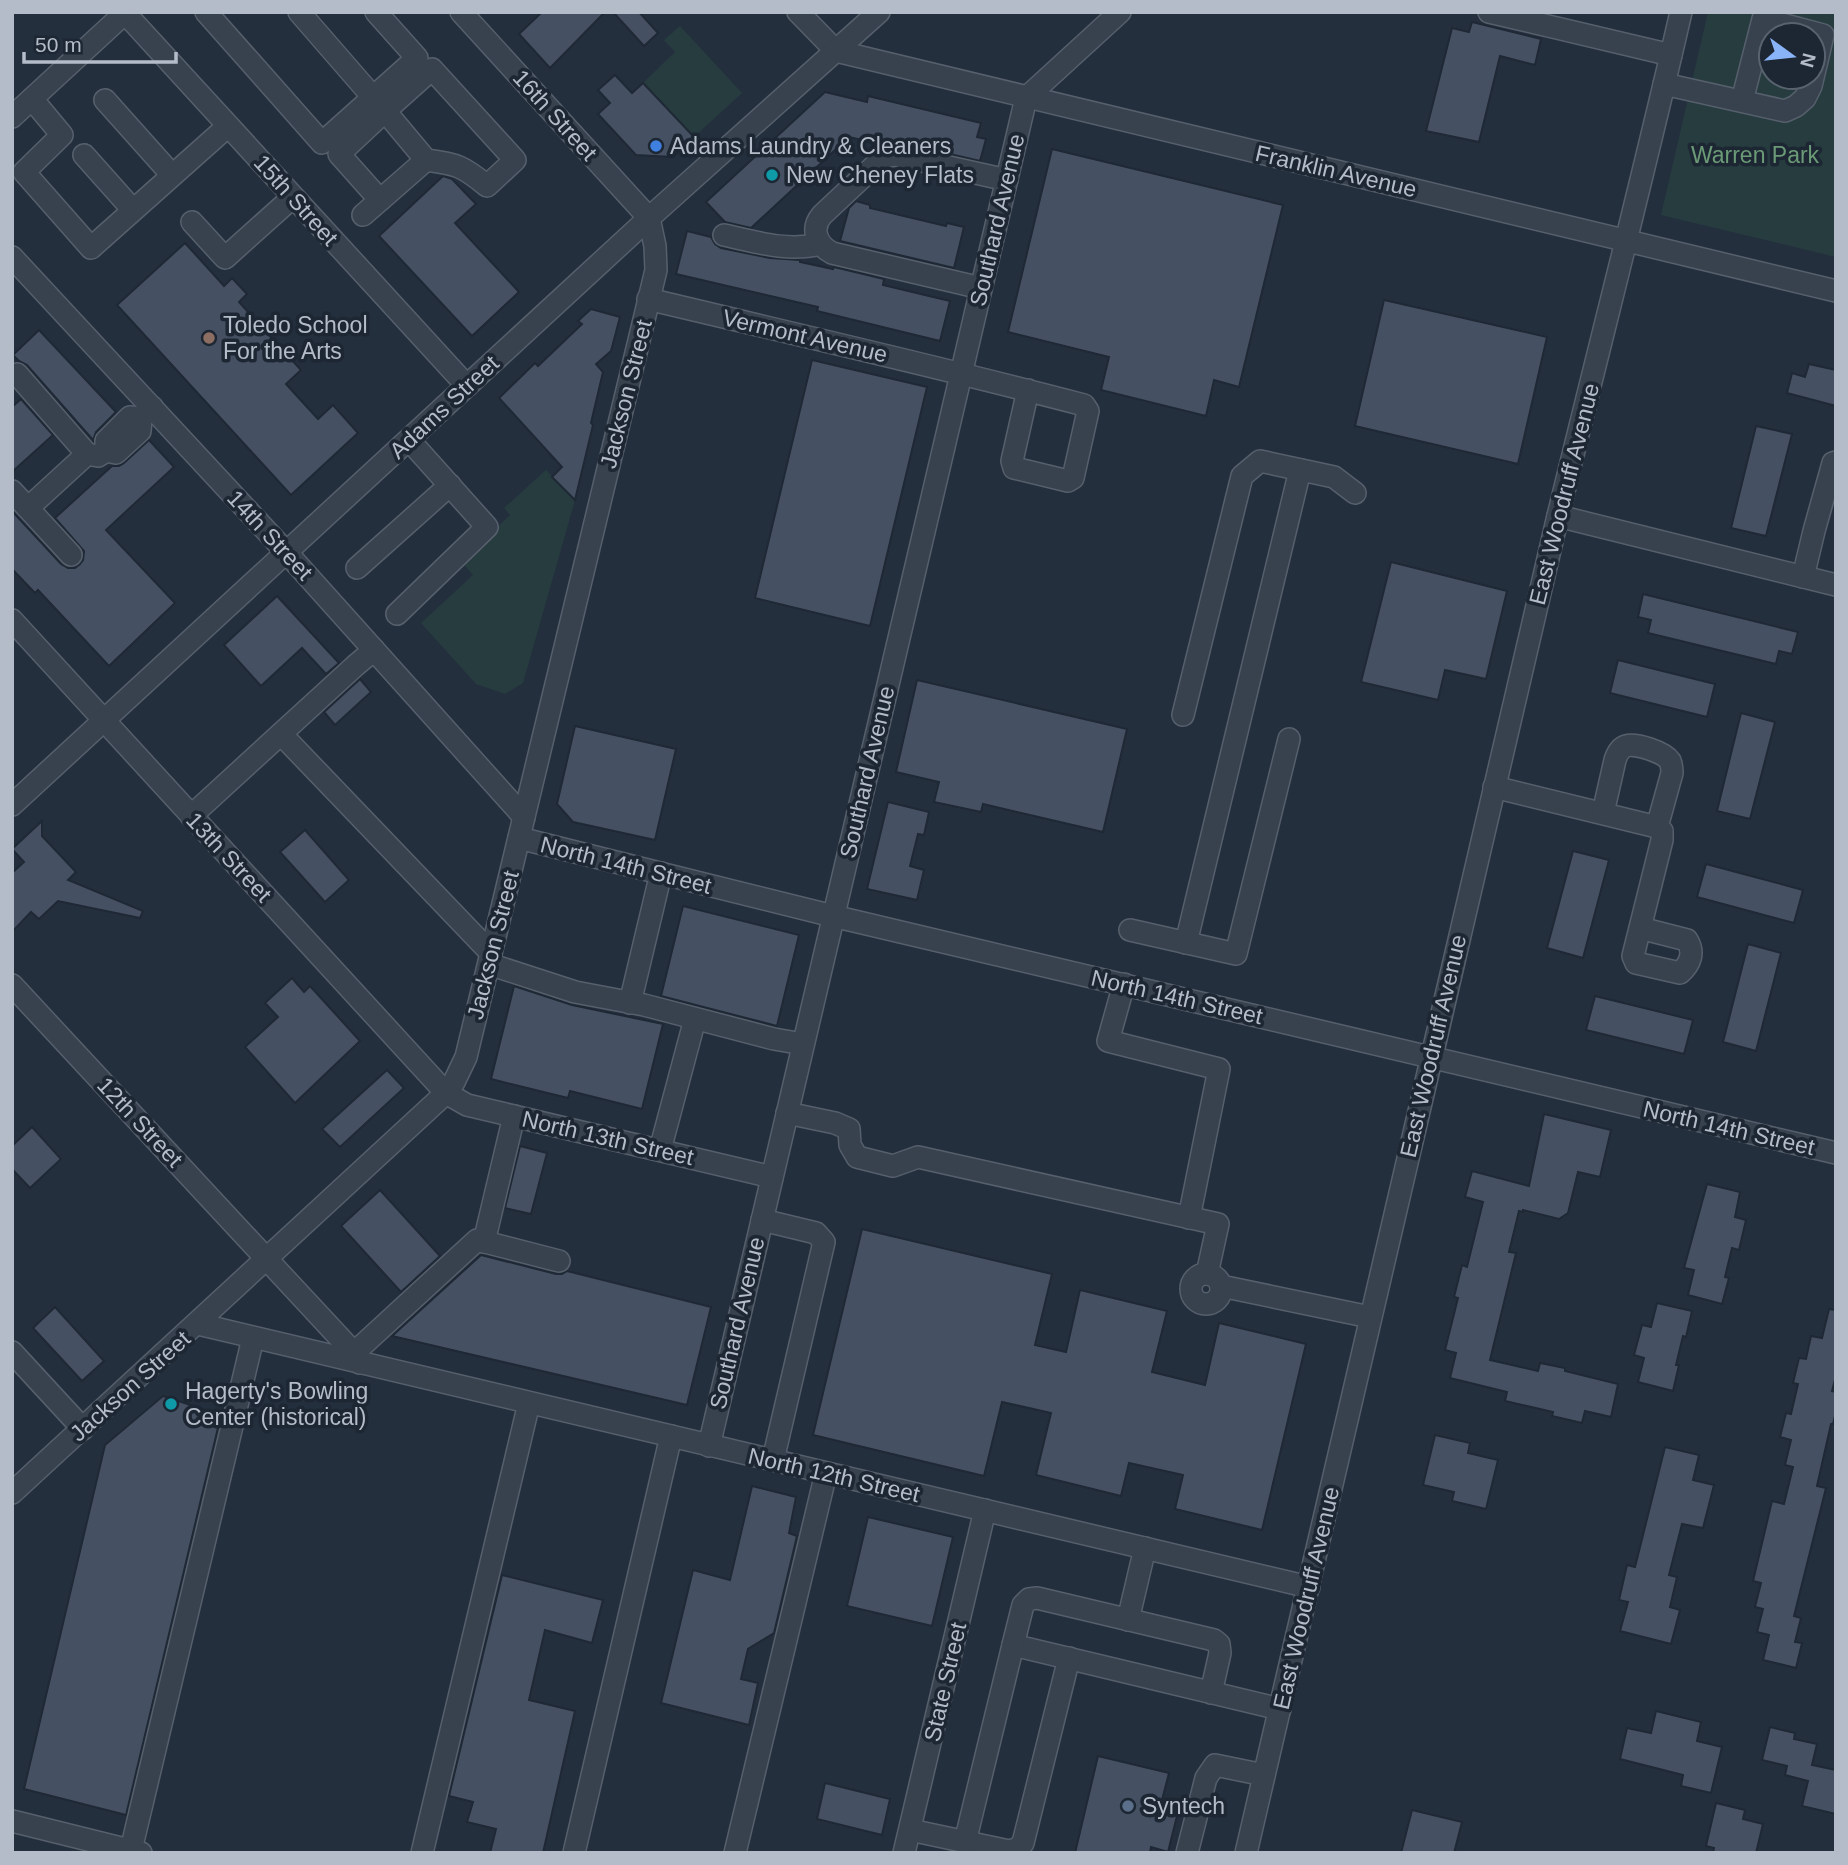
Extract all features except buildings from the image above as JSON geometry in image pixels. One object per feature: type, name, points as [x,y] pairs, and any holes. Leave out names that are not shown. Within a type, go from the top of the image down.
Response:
[{"type":"street","points":[[12,117],[126,12]]},
{"type":"street","name":"15th Street","points":[[126,12],[467,386]]},
{"type":"street","points":[[206,12],[322,143],[379,104],[432,69],[515,160],[487,186],[461,167],[426,160],[379,104],[299,12]]},
{"type":"street","points":[[376,12],[417,58],[339,153],[380,200]]},
{"type":"street","name":"16th Street","points":[[461,12],[649,218]]},
{"type":"street","points":[[798,12],[836,51]]},
{"type":"street","name":"Adams Street","points":[[12,806],[649,218],[879,12]]},
{"type":"street","points":[[1026,98],[1120,12]]},
{"type":"street","points":[[1489,12],[1671,55]]},
{"type":"street","name":"East Woodruff Avenue","points":[[1247,1853],[1430,1056],[1681,12]]},
{"type":"street","points":[[1664,84],[1785,111],[1805,98],[1811,86],[1823,35],[1763,19],[1742,101]]},
{"type":"street","name":"Franklin Avenue","points":[[836,51],[1836,291]]},
{"type":"street","name":"Southard Avenue","points":[[709,1446],[1026,98]]},
{"type":"street","points":[[32,99],[62,135],[24,172],[91,248],[228,126]]},
{"type":"street","points":[[105,100],[172,176]]},
{"type":"street","points":[[84,155],[133,209]]},
{"type":"street","points":[[981,288],[832,253],[820,244],[815,232],[818,218],[889,155],[1007,180]]},
{"type":"street","points":[[363,215],[426,160]]},
{"type":"street","points":[[192,222],[225,258],[293,197]]},
{"type":"street","name":"Jackson Street","points":[[12,1493],[446,1093],[459,1073],[466,1057],[656,270],[655,246],[649,218]]},
{"type":"street","points":[[724,235],[781,247],[809,247],[820,244]]},
{"type":"street","name":"14th Street","points":[[12,257],[146,413],[286,553],[524,817]]},
{"type":"street","name":"Vermont Avenue","points":[[648,299],[961,373],[1028,390],[1084,405],[1088,411],[1073,478],[1068,481],[1014,468],[1012,461],[1028,390]]},
{"type":"street","points":[[17,374],[96,452]]},
{"type":"street","points":[[28,508],[96,452],[130,417],[146,413]]},
{"type":"street","points":[[397,614],[487,527],[409,440]]},
{"type":"street","points":[[1183,715],[1242,476],[1260,461],[1334,477],[1355,493]]},
{"type":"street","points":[[1803,577],[1820,508],[1833,463],[1836,462]]},
{"type":"street","points":[[1186,943],[1300,470]]},
{"type":"street","points":[[357,568],[450,485]]},
{"type":"street","points":[[12,491],[71,555]]},
{"type":"street","points":[[1558,516],[1836,585]]},
{"type":"street","name":"13th Street","points":[[12,620],[446,1093]]},
{"type":"street","points":[[191,816],[374,650]]},
{"type":"street","points":[[281,734],[490,958],[575,992],[803,1044]]},
{"type":"street","points":[[1130,930],[1236,954],[1289,739]]},
{"type":"street","points":[[1602,813],[1619,752],[1624,747],[1634,746],[1658,752],[1672,764],[1672,773],[1657,827]]},
{"type":"street","points":[[1494,787],[1657,827],[1662,831],[1640,929]]},
{"type":"street","name":"North 14th Street","points":[[519,838],[833,916],[1836,1153]]},
{"type":"street","points":[[630,1003],[661,873]]},
{"type":"street","points":[[1124,984],[1108,1041],[1219,1069],[1189,1217]]},
{"type":"street","name":"12th Street","points":[[12,985],[267,1260]]},
{"type":"street","points":[[660,1150],[695,1018]]},
{"type":"street","name":"North 13th Street","points":[[446,1093],[467,1105],[772,1177]]},
{"type":"street","points":[[787,1112],[849,1129],[850,1144],[857,1157],[893,1166],[918,1157],[1218,1224],[1214,1280],[1370,1317]]},
{"type":"street","points":[[484,1242],[514,1116]]},
{"type":"street","points":[[762,1220],[816,1233],[824,1242],[773,1460]]},
{"type":"street","points":[[267,1260],[357,1358],[477,1240],[559,1261]]},
{"type":"street","name":"North 12th Street","points":[[198,1324],[253,1338],[357,1358],[530,1403],[1308,1587]]},
{"type":"street","points":[[12,1821],[136,1852],[253,1338]]},
{"type":"street","points":[[12,1352],[83,1429]]},
{"type":"street","points":[[422,1853],[530,1403]]},
{"type":"street","points":[[574,1853],[671,1436]]},
{"type":"street","points":[[735,1853],[826,1473]]},
{"type":"street","name":"State Street","points":[[904,1853],[985,1510]]},
{"type":"street","points":[[1128,1620],[1145,1548]]},
{"type":"street","points":[[965,1842],[1023,1605],[1029,1599],[1037,1598],[1214,1640],[1219,1644],[1220,1653],[1211,1693]]},
{"type":"street","points":[[1013,1645],[1280,1709]]},
{"type":"street","points":[[910,1830],[1009,1851],[1017,1849],[1023,1843],[1069,1658]]},
{"type":"street","points":[[1187,1853],[1206,1778],[1215,1765],[1264,1775]]},
{"type":"green space","name":"Warren Park","points":[[1708,12],[1836,12],[1836,257],[1661,215]]},
{"type":"green space","points":[[680,26],[742,93],[694,137],[643,83],[675,52],[664,40]]},
{"type":"green space","points":[[546,470],[575,500],[523,683],[505,694],[476,684],[421,623],[473,575],[461,561],[510,515],[504,508]]},
{"type":"place","name":"Adams Laundry & Cleaners","points":[[656,146]]},
{"type":"place","name":"New Cheney Flats","points":[[772,175]]},
{"type":"place","name":"Toledo School For the Arts","points":[[209,338]]},
{"type":"place","name":"Hagerty's Bowling Center (historical)","points":[[171,1404]]},
{"type":"place","name":"Syntech","points":[[1128,1806]]}]
